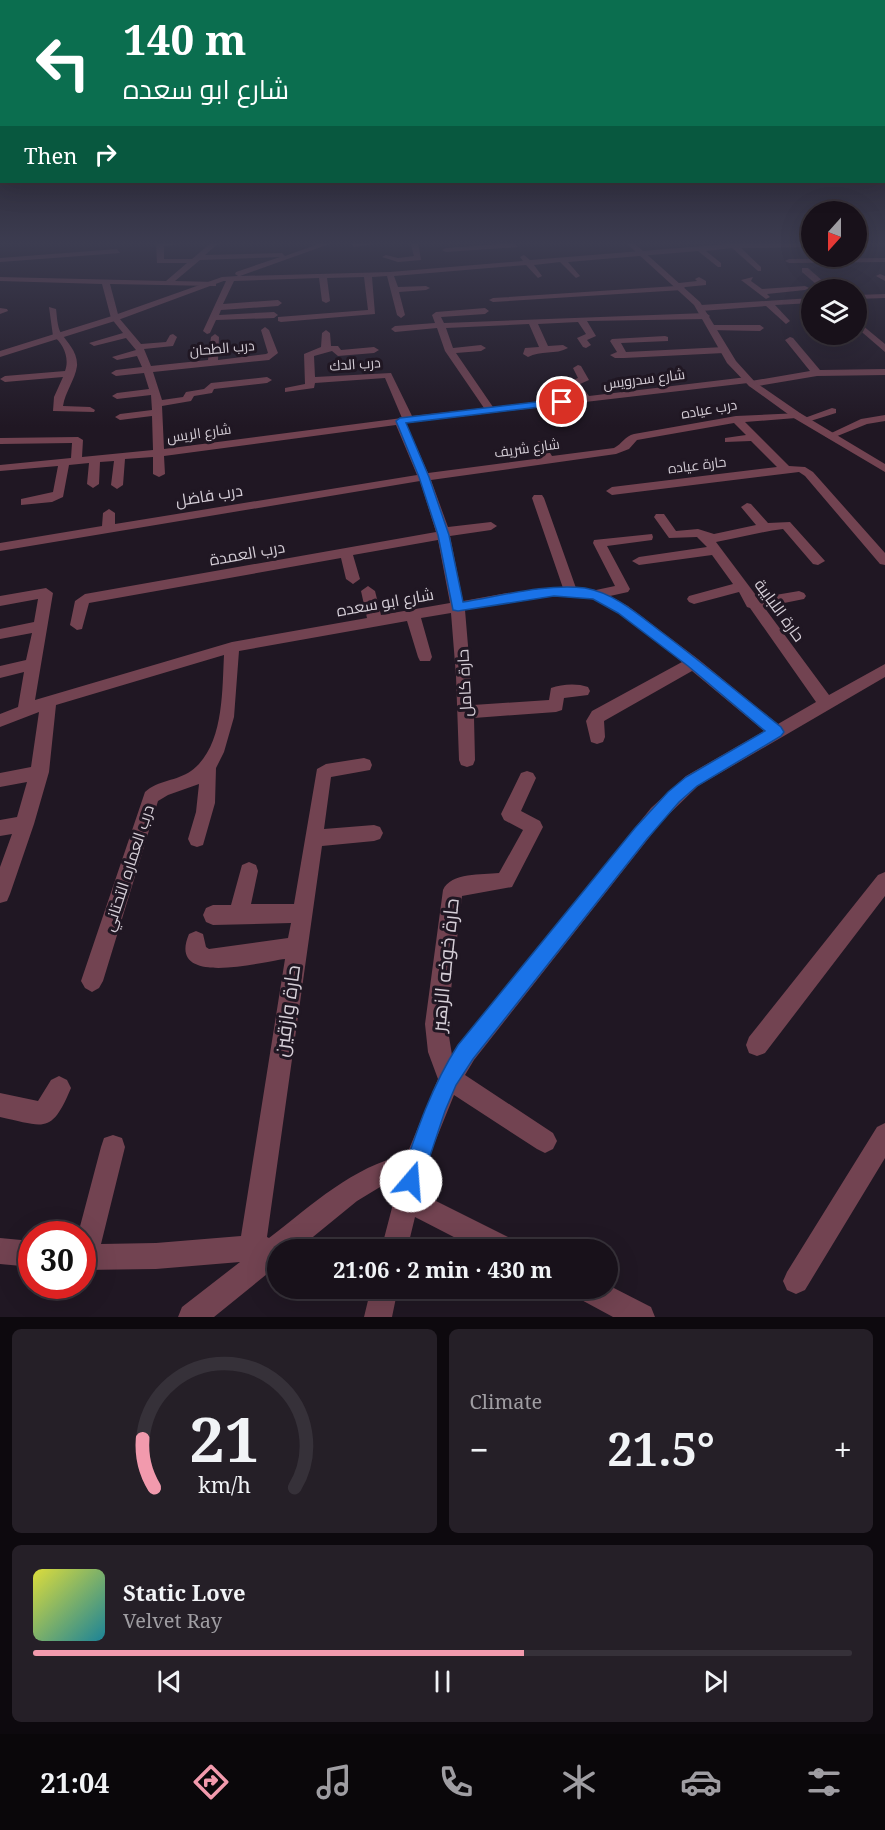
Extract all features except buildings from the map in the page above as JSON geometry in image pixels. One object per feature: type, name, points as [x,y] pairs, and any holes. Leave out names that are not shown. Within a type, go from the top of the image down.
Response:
[{"type":"street","points":[[111,303],[115,318],[136,344],[148,368],[155,391],[159,474]]},
{"type":"street","points":[[0,354],[157,303]]},
{"type":"street","points":[[213,362],[211,334],[213,318],[220,303]]},
{"type":"street","points":[[219,307],[261,303]]},
{"type":"street","points":[[213,318],[243,321],[372,312],[371,303]]},
{"type":"street","points":[[398,303],[401,315]]},
{"type":"street","points":[[695,303],[703,312],[732,363],[750,382],[800,417],[885,469]]},
{"type":"street","points":[[395,329],[703,312],[768,303]]},
{"type":"street","points":[[771,303],[786,321]]},
{"type":"street","points":[[52,309],[58,336],[72,355],[69,374],[62,387],[56,412],[90,410]]},
{"type":"street","points":[[485,311],[447,310],[437,315],[450,351],[491,411]]},
{"type":"street","points":[[581,319],[591,336],[581,338],[586,345]]},
{"type":"street","points":[[532,321],[545,349]]},
{"type":"street","points":[[712,328],[760,328]]},
{"type":"street","name":"درب الطحان","points":[[116,373],[271,356],[273,353],[265,330]]},
{"type":"street","points":[[867,332],[885,349]]},
{"type":"street","points":[[326,333],[326,349]]},
{"type":"street","points":[[94,343],[170,344],[173,337]]},
{"type":"street","points":[[445,341],[474,339]]},
{"type":"street","points":[[665,339],[615,341],[620,355],[724,350]]},
{"type":"street","points":[[790,340],[818,373]]},
{"type":"street","points":[[112,348],[136,344]]},
{"type":"street","points":[[117,357],[136,344]]},
{"type":"street","points":[[289,390],[308,387],[309,353],[335,348],[338,353],[374,350]]},
{"type":"street","points":[[450,351],[481,348]]},
{"type":"street","points":[[528,354],[528,350],[564,348]]},
{"type":"street","points":[[578,368],[584,380],[574,382],[586,399]]},
{"type":"street","name":"شارع سدرويس","points":[[404,421],[818,373],[885,372]]},
{"type":"street","points":[[5,379],[69,374]]},
{"type":"street","name":"درب الدك","points":[[310,378],[317,380],[388,375],[404,421]]},
{"type":"street","points":[[120,417],[187,399],[190,394],[208,391],[211,386],[267,380]]},
{"type":"street","points":[[117,396],[155,391]]},
{"type":"street","points":[[199,392],[199,407]]},
{"type":"street","name":"درب عياده","points":[[629,440],[736,419],[800,417],[832,411]]},
{"type":"street","points":[[830,436],[865,421],[885,418]]},
{"type":"street","points":[[736,419],[786,469],[797,468],[807,472],[880,550],[885,561]]},
{"type":"street","name":"شارع الريس","points":[[0,468],[158,453],[404,421]]},
{"type":"street","name":"حارة كامل","points":[[404,421],[443,534],[458,607],[467,760]]},
{"type":"street","points":[[25,502],[59,495],[78,440],[79,428]]},
{"type":"street","points":[[729,440],[754,437]]},
{"type":"street","points":[[0,441],[78,440]]},
{"type":"street","name":"شارع شريف","points":[[424,477],[620,450],[629,440]]},
{"type":"street","points":[[540,444],[549,460]]},
{"type":"street","points":[[117,485],[120,457]]},
{"type":"street","points":[[93,484],[95,459]]},
{"type":"street","name":"حارة عياده","points":[[612,491],[786,469]]},
{"type":"street","name":"درب فاضل","points":[[0,547],[29,536],[108,528],[424,477]]},
{"type":"street","points":[[537,498],[571,592]]},
{"type":"street","points":[[747,507],[764,527]]},
{"type":"street","points":[[108,528],[110,513]]},
{"type":"street","points":[[660,517],[673,534],[693,533],[717,538],[740,534],[739,531],[788,525],[818,561]]},
{"type":"street","name":"درب العمدة","points":[[77,625],[82,601],[85,599],[492,526]]},
{"type":"street","points":[[596,595],[623,589],[599,546],[600,535],[647,537]]},
{"type":"street","name":"حارة اللبايبة","points":[[706,537],[752,604],[826,703]]},
{"type":"street","points":[[639,561],[717,550]]},
{"type":"street","points":[[346,553],[353,579]]},
{"type":"street","points":[[694,599],[741,587]]},
{"type":"street","points":[[369,591],[375,621]]},
{"type":"street","points":[[0,601],[45,592],[25,710]]},
{"type":"street","name":"شارع ابو سعده","points":[[0,721],[48,702],[232,647],[531,595],[571,592],[596,595],[622,609],[693,663],[776,732]]},
{"type":"street","points":[[752,604],[799,596]]},
{"type":"street","points":[[413,615],[425,657]]},
{"type":"street","points":[[0,634],[40,626]]},
{"type":"street","points":[[197,839],[205,816],[208,794],[207,766],[217,747],[228,714],[232,647]]},
{"type":"street","points":[[597,737],[595,718],[693,663]]},
{"type":"street","points":[[0,672],[33,664]]},
{"type":"street","points":[[397,1239],[417,1164],[435,1110],[449,1078],[466,1052],[657,814],[692,782],[885,670]]},
{"type":"street","points":[[465,712],[556,706],[555,694],[557,692],[582,690]]},
{"type":"street","points":[[0,894],[25,824],[40,772],[46,738],[48,702]]},
{"type":"street","name":"حارة وازقين","points":[[252,1248],[322,774],[326,771],[364,765]]},
{"type":"street","name":"درب العماره التحتاني","points":[[92,981],[151,797],[163,787],[194,778],[207,766]]},
{"type":"street","points":[[0,780],[40,772]]},
{"type":"street","name":"حارة خوخه الزهير","points":[[449,1078],[439,1052],[436,1024],[453,890],[457,886],[505,881],[534,827],[510,814],[526,778]]},
{"type":"street","points":[[0,828],[25,824]]},
{"type":"street","points":[[313,838],[374,833]]},
{"type":"street","points":[[239,914],[249,871]]},
{"type":"street","points":[[757,1045],[885,881]]},
{"type":"street","points":[[213,915],[302,913]]},
{"type":"street","points":[[196,941],[196,952],[209,959],[297,947]]},
{"type":"street","points":[[449,1078],[545,1141]]},
{"type":"street","points":[[0,1105],[43,1114],[59,1088]]},
{"type":"street","points":[[796,1281],[885,1136]]},
{"type":"street","points":[[94,1221],[113,1148]]},
{"type":"street","points":[[288,1239],[364,1182],[381,1173],[417,1164]]},
{"type":"street","points":[[406,1199],[485,1239]]},
{"type":"street","points":[[96,1257],[156,1256],[267,1246]]},
{"type":"street","points":[[0,1251],[18,1253]]},
{"type":"street","points":[[192,1317],[267,1255]]},
{"type":"street","points":[[378,1317],[382,1299]]},
{"type":"street","points":[[606,1299],[641,1317]]},
{"type":"route","points":[[411,1181],[435,1110],[449,1078],[466,1052],[641,833],[657,814],[692,782],[776,732],[693,663],[622,609],[596,595],[584,592],[554,592],[458,607],[444,535],[424,477],[400,421],[562,402]]}]
